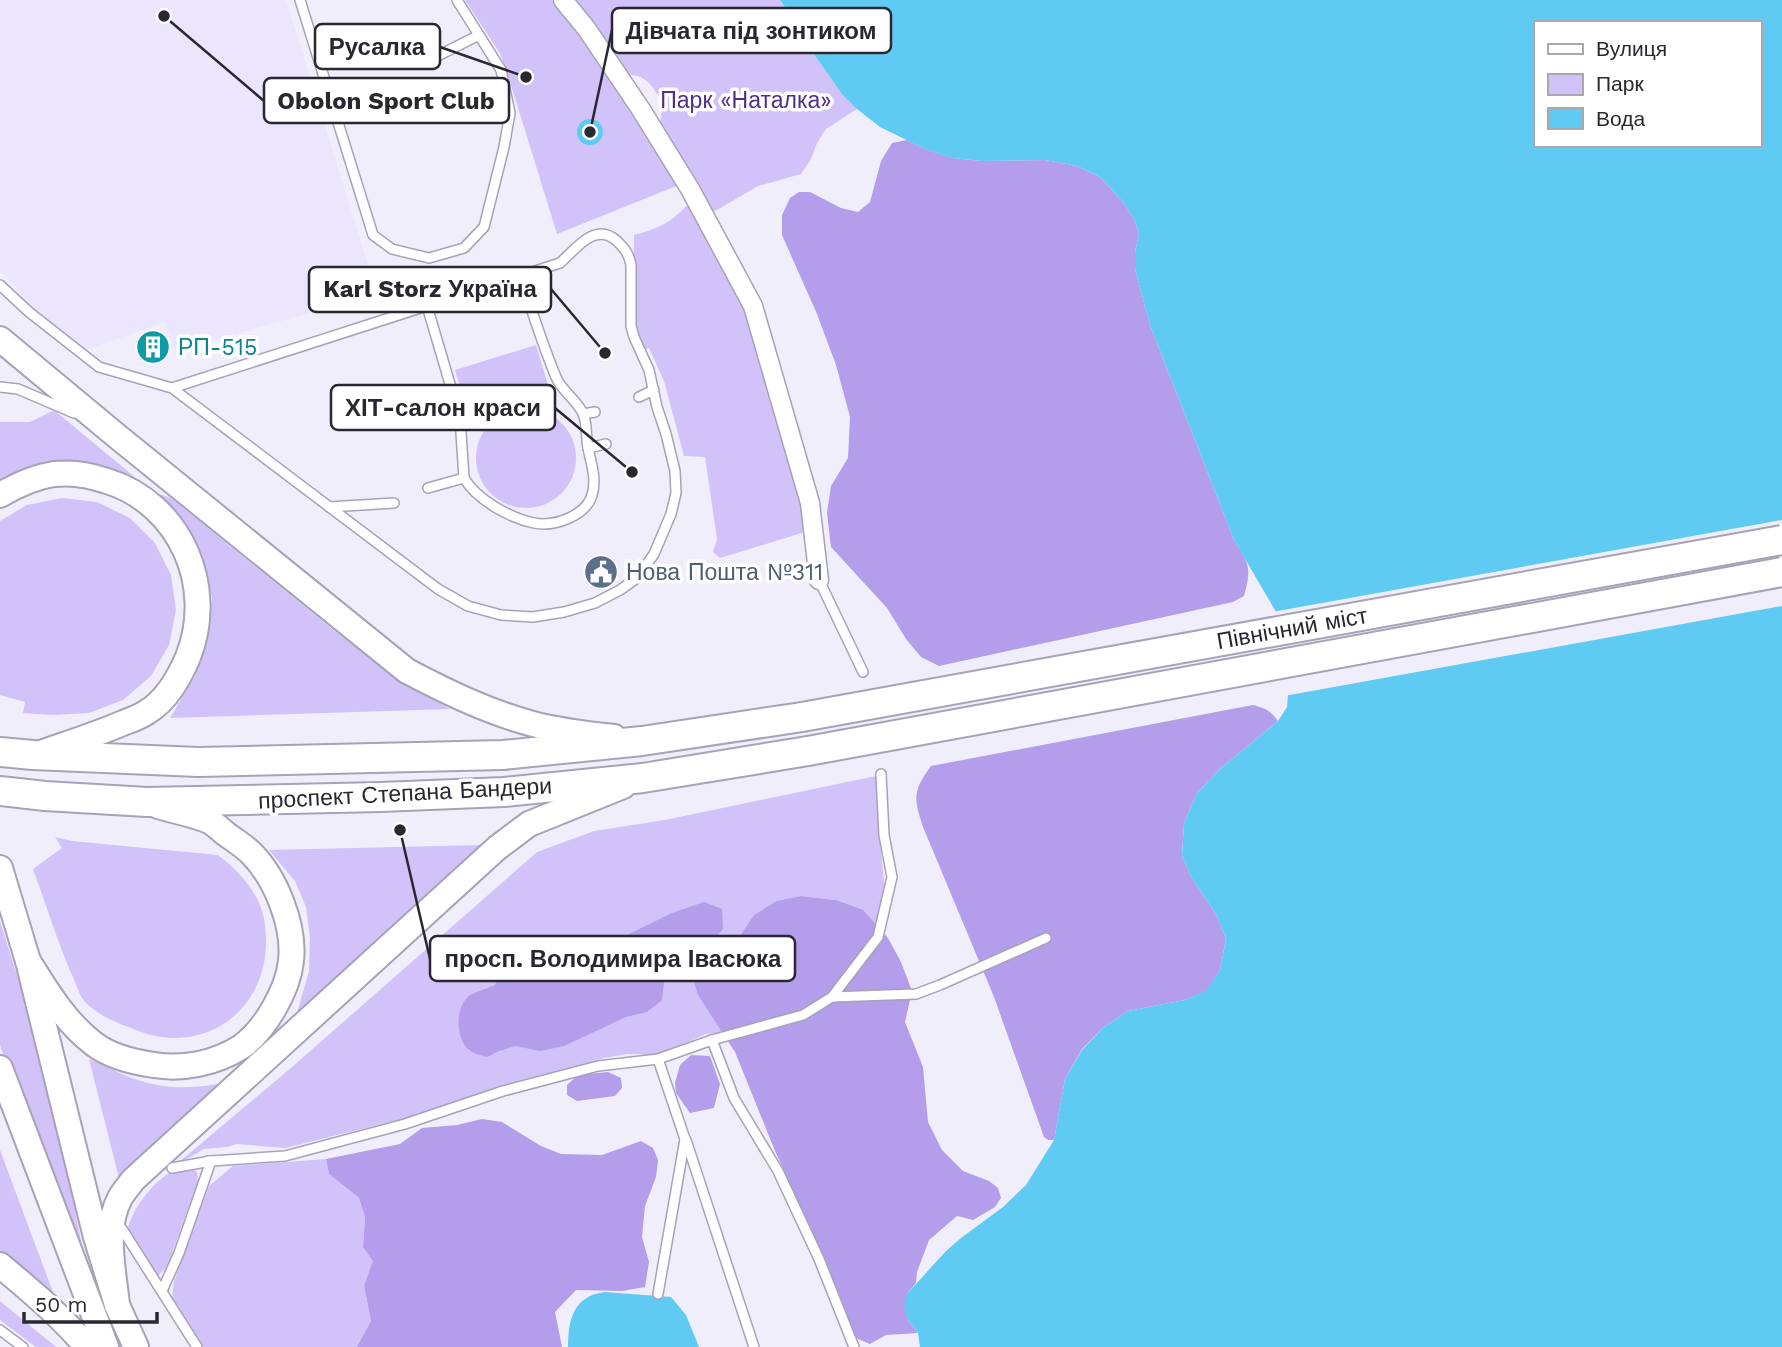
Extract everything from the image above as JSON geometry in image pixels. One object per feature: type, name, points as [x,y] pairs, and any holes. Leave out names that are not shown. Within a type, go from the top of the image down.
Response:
[{"type":"main road","points":[[0,339],[407,671],[449,693],[534,724],[642,741]]},
{"type":"main road","points":[[0,495],[24,481],[55,474],[88,475],[122,485],[152,505],[177,533],[192,565],[198,597],[197,620],[191,648],[181,674],[169,692],[150,710],[111,728],[33,755]]},
{"type":"main road","name":"Північний міст","points":[[802,717],[1782,540]]},
{"type":"main road","name":"Північний міст","points":[[808,751],[1782,572]]},
{"type":"main road","name":"проспект Степана Бандери","points":[[0,752],[198,762],[503,755],[642,741],[802,717]]},
{"type":"main road","name":"проспект Степана Бандери","points":[[0,791],[147,802],[504,792],[643,778],[808,751]]},
{"type":"main road","points":[[117,1305],[111,1242],[113,1219],[120,1196],[133,1180],[497,848],[529,824],[643,778]]},
{"type":"main road","points":[[28,961],[57,1006],[81,1032],[95,1045],[132,1062],[164,1067],[191,1066],[216,1059],[241,1047],[257,1031],[276,1005],[291,961],[289,930],[278,894],[267,873],[252,854],[210,822],[147,802]]},
{"type":"main road","points":[[0,868],[28,961],[96,1237],[117,1305],[136,1347]]},
{"type":"main road","points":[[0,1068],[106,1347]]},
{"type":"main road","points":[[0,1265],[68,1325],[87,1347]]},
{"type":"street","points":[[563,0],[586,28],[648,119],[690,189],[753,306],[810,503],[820,580]]},
{"type":"lane","points":[[300,0],[373,235],[392,249],[429,258],[464,248],[484,227],[510,113],[501,70],[457,0]]},
{"type":"lane","points":[[424,63],[479,35]]},
{"type":"lane","points":[[332,102],[376,86]]},
{"type":"lane","points":[[0,285],[29,313],[99,367],[172,388],[438,589],[468,606],[500,615],[533,617],[595,603],[620,590],[637,578],[654,554],[671,514],[676,493],[675,471],[649,370],[631,326],[630,258],[626,250],[612,237],[597,233],[560,263],[172,388]]},
{"type":"lane","points":[[427,306],[460,418],[464,478],[475,492],[498,508],[527,522],[559,522],[570,518],[587,504],[592,496],[594,470],[583,414],[557,381],[520,276]]},
{"type":"lane","points":[[0,387],[18,389],[65,408],[118,437]]},
{"type":"lane","points":[[639,397],[654,390]]},
{"type":"lane","points":[[583,414],[595,412]]},
{"type":"lane","points":[[655,435],[666,434]]},
{"type":"lane","points":[[588,448],[607,444]]},
{"type":"lane","points":[[428,488],[464,478]]},
{"type":"lane","points":[[330,507],[394,503]]},
{"type":"lane","points":[[820,580],[863,672]]},
{"type":"lane","points":[[172,1168],[211,1161],[285,1156],[405,1124],[503,1091],[598,1066],[658,1059],[712,1040],[803,1015],[832,997],[878,937],[891,877],[884,835],[881,774]]},
{"type":"lane","points":[[832,997],[916,994],[1046,938]]},
{"type":"lane","points":[[712,1040],[734,1098],[778,1171],[819,1259],[854,1347]]},
{"type":"lane","points":[[658,1059],[754,1347]]},
{"type":"lane","points":[[658,1294],[685,1139]]},
{"type":"lane","points":[[162,1291],[179,1253],[211,1161]]},
{"type":"lane","points":[[113,1219],[197,1347]]},
{"type":"lane","points":[[0,1330],[23,1347]]},
{"type":"shaded area","points":[[0,0],[286,0],[377,294],[175,351],[165,322],[85,350],[32,306],[0,270]]},
{"type":"shaded area","points":[[907,140],[953,158],[982,161],[1045,160],[1077,166],[1100,177],[1123,202],[1134,219],[1139,234],[1135,269],[1150,325],[1234,540],[1248,566],[1244,596],[1233,602],[939,666],[921,657],[887,608],[831,547],[827,513],[831,486],[848,458],[850,417],[836,365],[817,314],[782,235],[782,215],[790,198],[799,192],[810,192],[841,208],[858,212],[870,202],[881,161],[892,143]]},
{"type":"shaded area","points":[[1253,705],[1267,710],[1278,721],[1221,768],[1197,793],[1184,823],[1182,855],[1191,877],[1216,914],[1226,939],[1220,970],[1208,990],[1185,1000],[1128,1011],[1104,1027],[1082,1049],[1065,1079],[1054,1140],[1048,1140],[1044,1137],[994,997],[923,827],[917,802],[920,783],[931,766]]},
{"type":"shaded area","points":[[801,896],[836,900],[863,910],[888,938],[912,991],[905,1022],[923,1067],[928,1122],[942,1150],[963,1171],[989,1181],[998,1188],[1001,1198],[995,1207],[973,1220],[957,1216],[929,1240],[917,1272],[916,1283],[907,1294],[908,1320],[918,1333],[886,1335],[870,1344],[856,1338],[735,1052],[698,995],[694,982],[700,970],[735,943],[754,915],[776,901]]},
{"type":"shaded area","points":[[704,902],[722,909],[723,929],[713,940],[665,974],[662,1000],[647,1012],[626,1017],[564,1046],[540,1051],[516,1046],[487,1057],[472,1052],[463,1043],[459,1030],[461,1007],[471,995],[495,985],[508,950],[573,939],[627,935],[672,913]]},
{"type":"shaded area","points":[[691,1055],[710,1056],[720,1084],[714,1108],[690,1113],[676,1093],[675,1083],[680,1065]]},
{"type":"shaded area","points":[[608,1072],[621,1078],[622,1088],[615,1096],[577,1101],[567,1095],[567,1085],[578,1075]]},
{"type":"shaded area","points":[[482,1119],[502,1122],[541,1146],[561,1154],[602,1155],[641,1141],[653,1148],[658,1160],[656,1177],[645,1206],[642,1237],[649,1262],[645,1287],[622,1291],[576,1290],[555,1312],[562,1347],[357,1347],[371,1321],[364,1286],[373,1261],[363,1247],[365,1217],[359,1198],[329,1174],[326,1159],[400,1144],[422,1128],[457,1125]]},
{"type":"green space","points":[[465,0],[552,0],[591,46],[679,185],[557,234],[501,55]]},
{"type":"green space","name":"Парк «Наталка»","points":[[566,0],[780,0],[825,70],[857,109],[826,129],[801,174],[758,186],[710,214],[657,127],[663,104],[655,91],[648,82],[638,76],[623,74]]},
{"type":"green space","points":[[688,204],[749,308],[808,508],[805,532],[720,558],[713,552],[717,539],[705,457],[684,456],[664,381],[649,348],[643,350],[633,324],[634,235],[664,224]]},
{"type":"green space","points":[[536,345],[548,385],[467,411],[455,370]]},
{"type":"green space","points":[[526,408],[554,416],[568,430],[576,458],[568,486],[554,500],[526,508],[498,500],[484,486],[476,458],[484,430],[498,416]]},
{"type":"green space","points":[[54,410],[148,488],[108,471],[0,484],[0,422],[30,422]]},
{"type":"green space","points":[[159,494],[171,498],[332,629],[405,684],[450,709],[170,718],[195,676],[209,630],[212,598],[202,554]]},
{"type":"green space","points":[[62,498],[97,502],[130,518],[155,543],[171,575],[176,610],[169,645],[151,676],[123,700],[89,713],[23,713],[25,702],[0,695],[0,521],[27,505]]},
{"type":"green space","points":[[876,776],[885,890],[877,926],[836,900],[801,896],[776,901],[754,915],[735,943],[700,970],[698,995],[724,1033],[706,1034],[658,1055],[627,1054],[604,1058],[402,1119],[285,1148],[237,1144],[204,1149],[172,1168],[292,1067],[537,852],[594,831],[665,820]]},
{"type":"green space","points":[[55,837],[72,841],[218,855],[247,882],[261,908],[265,923],[264,965],[248,1001],[220,1026],[203,1034],[183,1038],[154,1036],[113,1021],[95,1011],[80,994],[33,869],[62,848]]},
{"type":"green space","points":[[481,845],[295,1020],[309,971],[310,938],[306,907],[295,881],[269,850]]},
{"type":"green space","points":[[0,921],[36,1036],[61,1138],[83,1251],[14,1086],[0,1045]]},
{"type":"green space","points":[[89,1059],[131,1078],[167,1086],[194,1087],[231,1082],[120,1182]]},
{"type":"green space","points":[[0,1150],[57,1303],[0,1257]]},
{"type":"green space","points":[[326,1159],[329,1174],[359,1198],[365,1217],[363,1246],[374,1261],[364,1286],[371,1321],[359,1345],[204,1347],[172,1299],[174,1281],[209,1186],[233,1166]]},
{"type":"green space","points":[[191,1168],[197,1172],[198,1181],[167,1267],[158,1276],[128,1228],[144,1197],[162,1178],[171,1172]]},
{"type":"green space","points":[[0,1301],[56,1347],[36,1347],[0,1320]]},
{"type":"water","points":[[780,0],[1782,0],[1782,1347],[920,1347],[918,1333],[908,1320],[904,1306],[907,1294],[945,1252],[1003,1207],[1026,1185],[1054,1140],[1065,1079],[1082,1050],[1104,1027],[1128,1011],[1185,1000],[1207,990],[1220,970],[1226,939],[1216,914],[1191,877],[1182,855],[1184,823],[1197,793],[1221,768],[1278,721],[1287,707],[1290,669],[1279,617],[1234,540],[1150,325],[1135,269],[1139,234],[1134,219],[1123,202],[1100,177],[1077,166],[1045,160],[982,161],[952,158],[925,149],[880,127],[842,94]]},
{"type":"water","points":[[590,119],[599,123],[603,132],[599,141],[590,145],[581,141],[577,132],[581,123]]},
{"type":"water","points":[[605,1292],[671,1297],[686,1315],[699,1347],[568,1347],[569,1327],[575,1310],[586,1298]]},
{"type":"pier","points":[[1782,520],[1782,606],[1284,696],[1286,669],[1276,618],[1272,612]]},
{"type":"place","name":"Obolon Sport Club","points":[[164,16]]},
{"type":"place","name":"Русалка","points":[[526,77]]},
{"type":"place","name":"Дівчата під зонтиком","points":[[590,132]]},
{"type":"place","name":"РП-515","points":[[153,347]]},
{"type":"place","name":"Karl Storz Україна","points":[[605,353]]},
{"type":"place","name":"ХІТ-салон краси","points":[[632,472]]},
{"type":"place","name":"Нова Пошта №311","points":[[601,572]]},
{"type":"place","name":"просп. Володимира Івасюка","points":[[400,830]]}]
